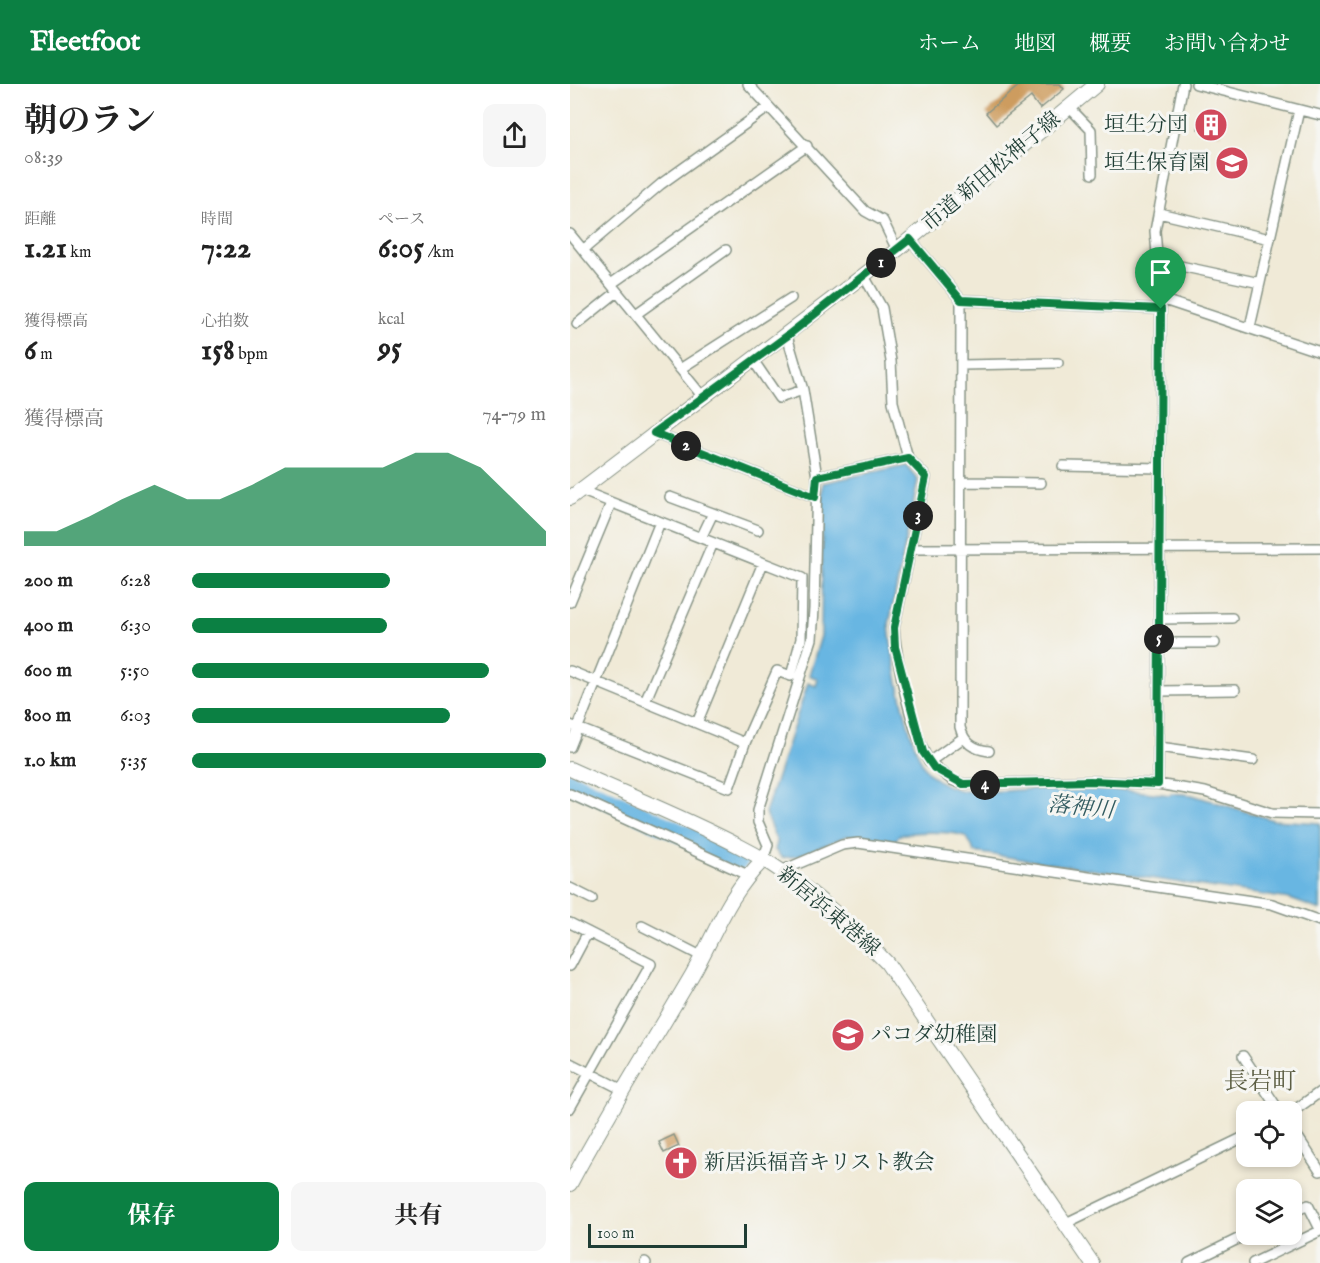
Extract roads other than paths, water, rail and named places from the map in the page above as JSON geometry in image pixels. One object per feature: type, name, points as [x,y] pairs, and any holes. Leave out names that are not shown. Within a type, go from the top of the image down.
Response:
[{"type":"street","points":[[748,84],[865,211],[883,221],[897,250]]},
{"type":"street","name":"市道 新田松神子線","points":[[575,494],[864,276],[1097,84]]},
{"type":"street","points":[[1158,784],[1161,304],[1155,231],[1183,84]]},
{"type":"street","points":[[1196,84],[1320,115]]},
{"type":"street","points":[[583,250],[661,184],[769,107]]},
{"type":"street","points":[[1069,107],[1090,130],[1092,174]]},
{"type":"street","points":[[1250,327],[1299,110]]},
{"type":"street","points":[[577,324],[614,288],[807,146]]},
{"type":"street","points":[[1159,213],[1270,239]]},
{"type":"street","points":[[910,239],[961,300],[960,727],[963,738],[977,749],[989,751]]},
{"type":"street","points":[[572,240],[583,250],[703,397]]},
{"type":"street","points":[[636,314],[726,250]]},
{"type":"street","points":[[1157,261],[1260,283]]},
{"type":"street","points":[[864,276],[882,308],[891,361],[893,402],[908,458],[926,477],[900,596],[894,637],[913,717],[929,762],[952,780],[963,784],[1090,781],[1158,784],[1205,792],[1272,813],[1320,814]]},
{"type":"street","points":[[680,369],[791,298]]},
{"type":"street","points":[[961,300],[1161,304],[1250,327],[1320,352]]},
{"type":"street","points":[[571,1179],[701,956],[718,922],[748,875],[763,860],[768,846],[758,822],[758,810],[812,639],[817,477],[803,390],[787,336]]},
{"type":"street","points":[[753,360],[779,398],[803,390]]},
{"type":"street","points":[[962,365],[1058,363]]},
{"type":"street","points":[[654,433],[815,497]]},
{"type":"street","points":[[817,477],[908,458]]},
{"type":"street","points":[[1063,466],[1160,468]]},
{"type":"street","points":[[962,482],[1041,483]]},
{"type":"street","points":[[574,726],[729,788],[745,743],[777,670],[791,676],[801,639],[802,578],[611,503],[575,494]]},
{"type":"street","points":[[670,497],[758,530]]},
{"type":"street","points":[[570,602],[611,503]]},
{"type":"street","points":[[701,538],[713,513]]},
{"type":"street","points":[[570,747],[574,726],[596,681],[660,522]]},
{"type":"street","points":[[645,702],[714,543]]},
{"type":"street","points":[[911,549],[962,547],[1320,548]]},
{"type":"street","points":[[697,723],[763,563]]},
{"type":"street","points":[[1159,619],[1232,618]]},
{"type":"street","points":[[1159,643],[1215,643]]},
{"type":"street","points":[[570,670],[745,743]]},
{"type":"street","points":[[1159,691],[1235,690]]},
{"type":"street","points":[[929,762],[963,738]]},
{"type":"street","points":[[1159,747],[1253,760]]},
{"type":"street","name":"新居浜東港線","points":[[570,769],[741,847],[781,871],[868,943],[887,963],[1092,1263]]},
{"type":"street","points":[[570,794],[748,875]]},
{"type":"street","points":[[781,871],[842,844],[858,843],[1272,904],[1320,921]]},
{"type":"street","points":[[570,888],[592,899]]},
{"type":"street","points":[[570,923],[651,964],[570,1108]]},
{"type":"street","points":[[642,926],[701,956]]},
{"type":"street","points":[[570,966],[588,932]]},
{"type":"street","points":[[1243,1056],[1273,1101]]},
{"type":"street","points":[[570,1064],[623,1090]]},
{"type":"street","points":[[1302,1105],[1320,1092]]},
{"type":"street","points":[[1065,1224],[1236,1141]]},
{"type":"street","points":[[1302,1143],[1320,1171]]},
{"type":"street","points":[[1252,1263],[1320,1230],[1308,1205],[1302,1208]]},
{"type":"street","points":[[1189,1263],[1236,1240]]},
{"type":"water","points":[[906,465],[918,480],[889,624],[893,658],[909,728],[924,766],[932,776],[952,788],[975,792],[1078,788],[1192,795],[1273,820],[1320,823],[1320,910],[1290,899],[974,852],[964,836],[951,833],[903,834],[896,840],[847,836],[797,856],[782,858],[775,850],[777,842],[765,813],[808,683],[816,686],[818,679],[809,675],[821,636],[823,483]]},
{"type":"waterway","name":"落神川","points":[[570,782],[739,860]]},
{"type":"place","name":"垣生分団","points":[[1211,125]]},
{"type":"place","name":"垣生保育園","points":[[1232,163]]},
{"type":"place","name":"パコダ幼稚園","points":[[848,1035]]},
{"type":"place","name":"新居浜福音キリスト教会","points":[[681,1163]]},
{"type":"district","name":"長岩町","points":[[1260,1082]]}]
